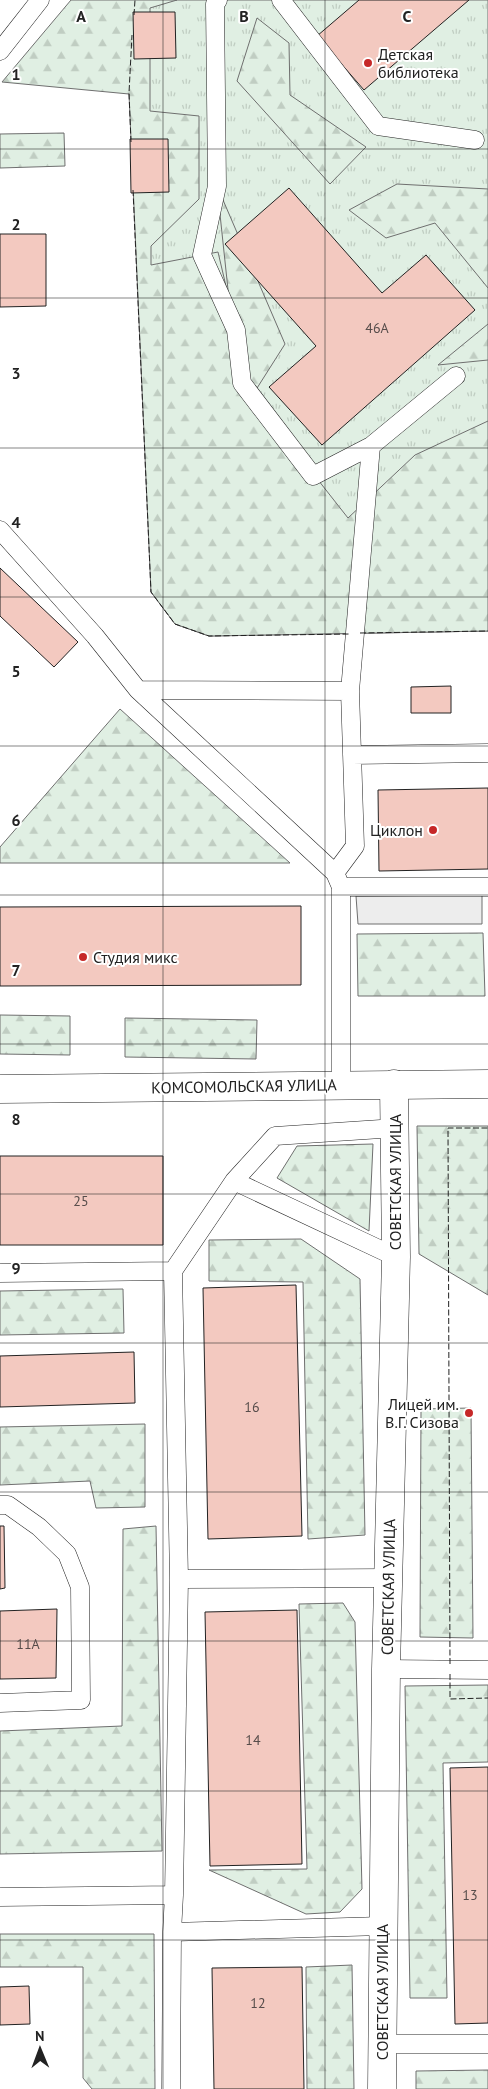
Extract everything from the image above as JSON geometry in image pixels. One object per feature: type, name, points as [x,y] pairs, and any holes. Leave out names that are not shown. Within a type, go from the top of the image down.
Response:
[{"type":"street","name":"СОВЕТСКАЯ УЛИЦА","points":[[382,2089],[382,1926],[386,1669],[396,1257],[394,1084]]},
{"type":"street","name":"КОМСОМОЛЬСКАЯ УЛИЦА","points":[[0,1089],[488,1084]]},
{"type":"lane","points":[[0,51],[40,0]]},
{"type":"lane","points":[[218,0],[214,4],[217,186],[202,255],[236,330],[242,383],[313,476],[371,446],[456,376]]},
{"type":"lane","points":[[281,0],[378,126],[475,140]]},
{"type":"lane","points":[[341,1085],[338,880],[354,846],[350,691],[371,446]]},
{"type":"lane","points":[[0,530],[95,636],[138,690],[338,880],[488,887]]},
{"type":"lane","points":[[138,690],[350,691]]},
{"type":"lane","points":[[352,755],[488,753]]},
{"type":"lane","points":[[171,2089],[178,1579],[173,1271],[234,1181],[275,1136],[396,1128]]},
{"type":"lane","points":[[234,1181],[396,1257]]},
{"type":"lane","points":[[0,1273],[173,1271]]},
{"type":"lane","points":[[0,1505],[8,1505],[39,1527],[54,1539],[67,1554],[80,1588],[81,1681],[81,1700],[0,1703]]},
{"type":"lane","points":[[178,1579],[388,1578]]},
{"type":"lane","points":[[386,1669],[488,1670]]},
{"type":"lane","points":[[0,1897],[174,1895]]},
{"type":"lane","points":[[172,1932],[382,1926]]},
{"type":"lane","points":[[382,2044],[488,2044]]},
{"type":"green space","points":[[71,0],[177,0],[150,8],[150,111],[199,116],[199,199],[151,246],[151,265],[218,252],[229,299],[217,186],[285,344],[252,396],[348,518],[415,455],[488,421],[488,631],[209,636],[175,624],[151,592],[129,94],[2,82]]},
{"type":"green space","points":[[135,0],[488,0],[488,631],[209,636],[175,624],[151,592]]},
{"type":"green space","points":[[257,18],[289,43],[290,95],[366,147],[330,184],[237,81]]},
{"type":"green space","points":[[64,133],[65,166],[0,168],[0,134]]},
{"type":"green space","points":[[397,184],[488,189],[488,288],[435,223],[386,238],[349,210]]},
{"type":"green space","points":[[488,324],[488,360],[438,365]]},
{"type":"green space","points":[[120,709],[290,863],[0,863],[0,847]]},
{"type":"green space","points":[[483,933],[485,996],[358,996],[357,934]]},
{"type":"green space","points":[[0,1015],[70,1016],[70,1055],[0,1054]]},
{"type":"green space","points":[[125,1018],[257,1020],[256,1059],[125,1057]]},
{"type":"green space","points":[[417,1126],[488,1126],[488,1295],[419,1254]]},
{"type":"green space","points":[[373,1144],[369,1231],[277,1178],[297,1146]]},
{"type":"green space","points":[[301,1239],[360,1279],[365,1535],[308,1539],[303,1282],[209,1281],[209,1240]]},
{"type":"green space","points":[[123,1289],[124,1333],[0,1335],[0,1291]]},
{"type":"green space","points":[[471,1408],[473,1638],[420,1637],[421,1409]]},
{"type":"green space","points":[[145,1424],[145,1507],[96,1508],[90,1481],[0,1485],[0,1427]]},
{"type":"green space","points":[[156,1526],[162,1851],[0,1854],[0,1731],[122,1726],[123,1529]]},
{"type":"green space","points":[[343,1603],[355,1622],[362,1889],[340,1912],[306,1914],[209,1870],[307,1869],[299,1604]]},
{"type":"green space","points":[[488,1685],[488,1762],[443,1763],[447,1998],[410,1998],[405,1686]]},
{"type":"green space","points":[[0,1934],[154,1934],[155,2089],[92,2089],[83,2078],[83,1967],[0,1967]]},
{"type":"green space","points":[[352,1965],[354,2089],[307,2089],[306,1967]]},
{"type":"green space","points":[[488,2070],[488,2089],[416,2089],[416,2071]]},
{"type":"shaded area","points":[[482,895],[482,924],[358,924],[356,896]]},
{"type":"building","name":"Детская библиотека","points":[[359,0],[469,0],[364,90],[317,36]]},
{"type":"building","points":[[133,12],[175,12],[176,58],[134,59]]},
{"type":"building","points":[[130,139],[168,139],[169,192],[131,193]]},
{"type":"building","points":[[289,188],[382,293],[426,255],[475,310],[322,445],[269,387],[316,346],[225,244]]},
{"type":"building","points":[[0,234],[46,234],[46,306],[0,307]]},
{"type":"building","points":[[0,568],[78,642],[54,667],[0,616]]},
{"type":"building","points":[[451,686],[451,713],[411,713],[411,687]]},
{"type":"building","name":"Циклон","points":[[488,788],[488,869],[379,871],[378,790]]},
{"type":"building","points":[[301,906],[301,985],[0,986],[0,907]]},
{"type":"building","points":[[0,1156],[163,1156],[163,1245],[0,1245]]},
{"type":"building","points":[[296,1285],[302,1536],[208,1539],[203,1288]]},
{"type":"building","points":[[134,1352],[135,1403],[0,1407],[0,1356]]},
{"type":"building","points":[[0,1526],[4,1526],[5,1588],[0,1589]]},
{"type":"building","points":[[57,1609],[56,1678],[0,1679],[0,1611]]},
{"type":"building","points":[[297,1610],[302,1864],[210,1866],[205,1612]]},
{"type":"building","points":[[488,1767],[488,2023],[455,2024],[450,1768]]},
{"type":"building","points":[[302,1967],[304,2089],[214,2089],[212,1968]]},
{"type":"building","points":[[29,1986],[30,2024],[0,2025],[0,1987]]},
{"type":"fence","points":[[134,15],[135,0]]},
{"type":"fence","points":[[131,142],[129,93],[132,35]]},
{"type":"fence","points":[[133,190],[151,592],[175,624],[209,636],[350,634]]},
{"type":"fence","points":[[360,633],[488,631]]},
{"type":"fence","points":[[450,1664],[448,1128],[488,1128]]},
{"type":"fence","points":[[450,1674],[450,1699],[488,1698]]},
{"type":"place","name":"Детская библиотека","points":[[368,63]]},
{"type":"place","name":"Циклон","points":[[433,830]]},
{"type":"place","name":"Студия микс","points":[[83,957]]},
{"type":"place","name":"Лицей им. В.Г. Сизова","points":[[469,1413]]}]
